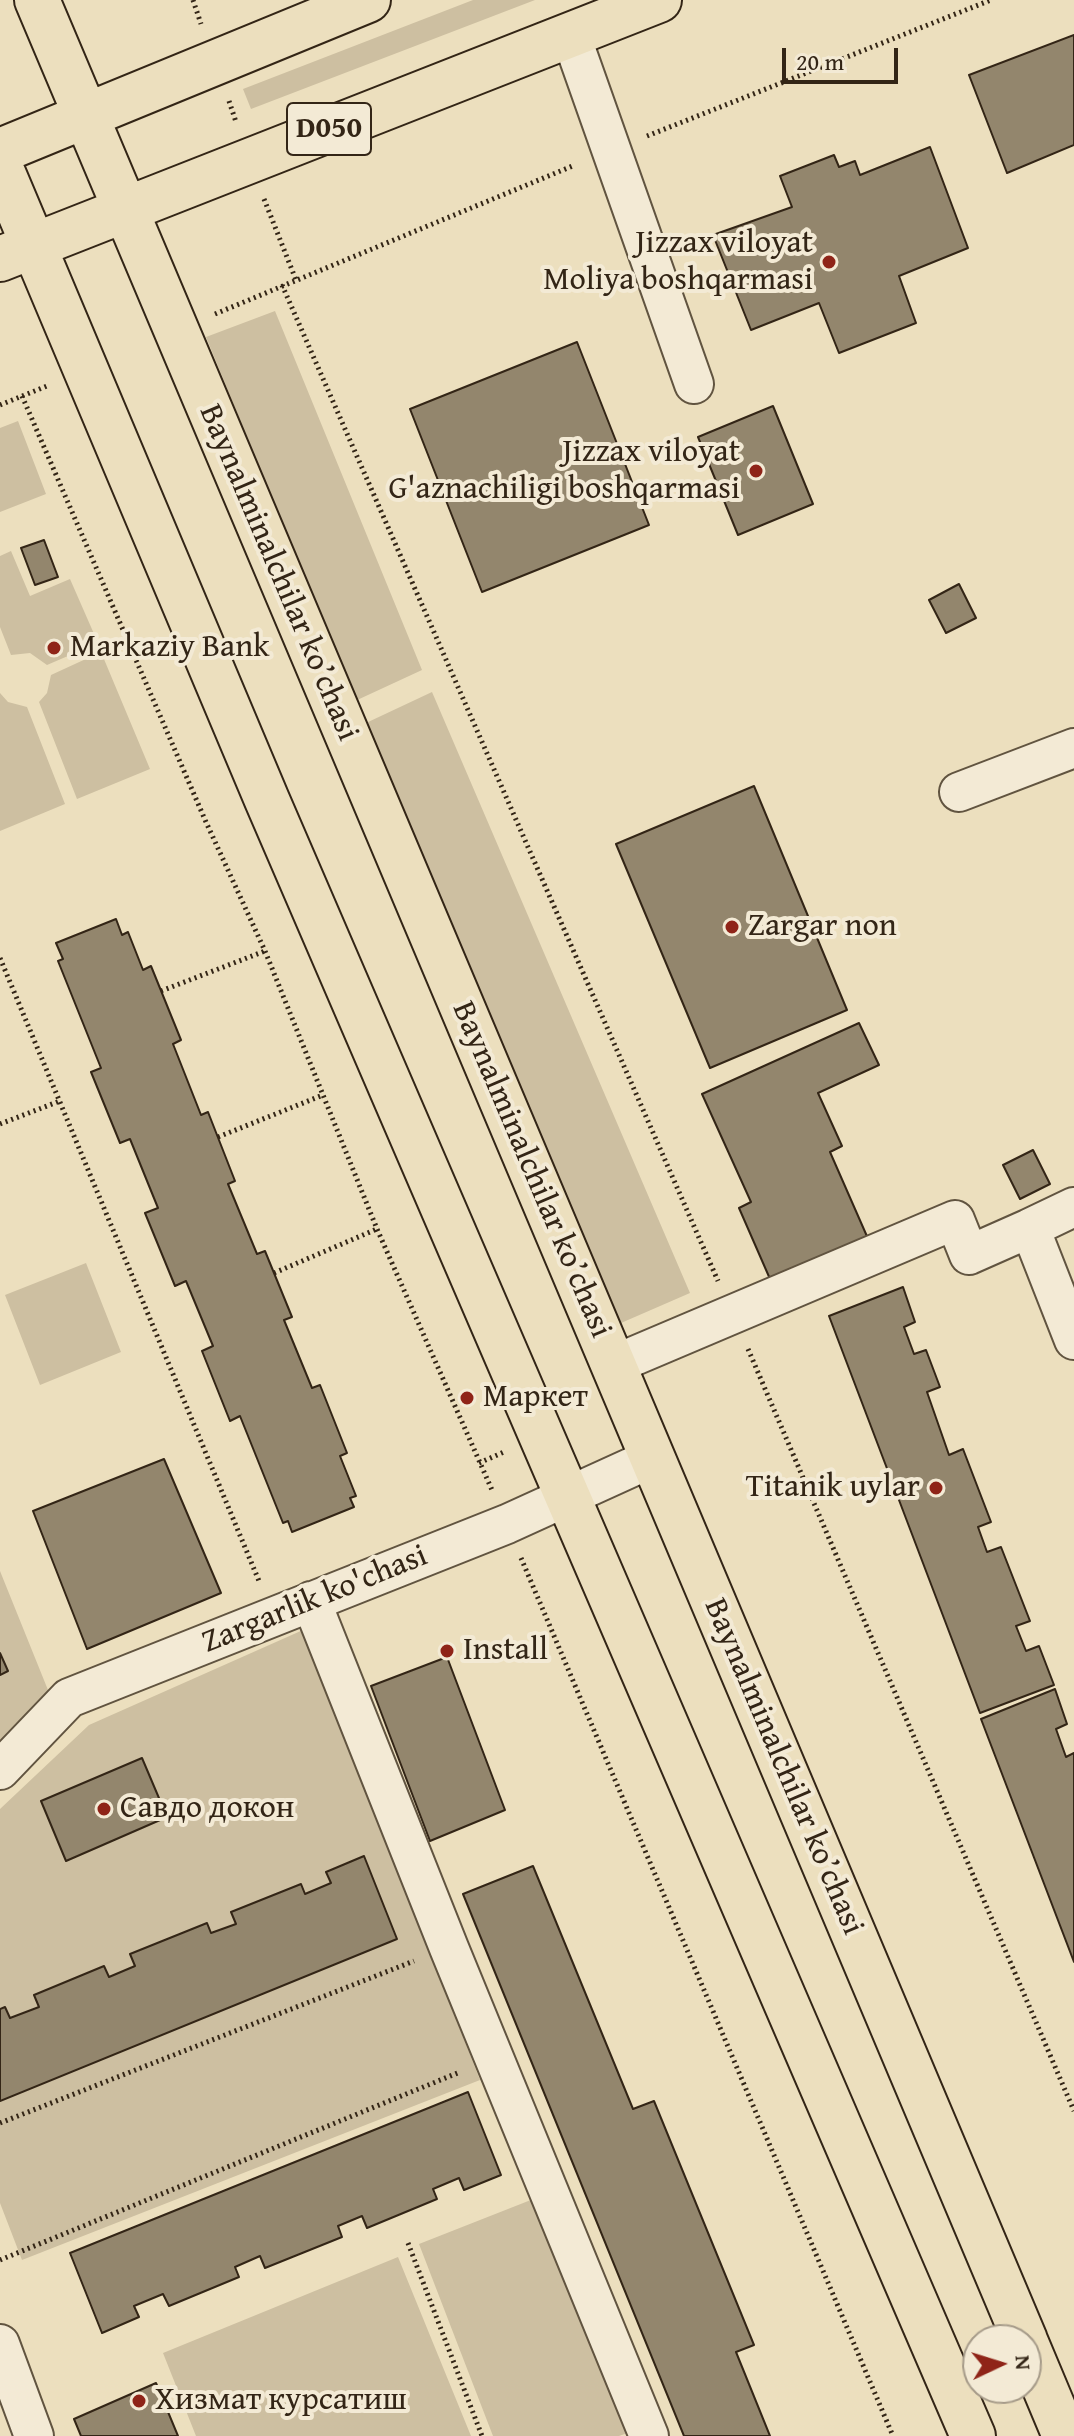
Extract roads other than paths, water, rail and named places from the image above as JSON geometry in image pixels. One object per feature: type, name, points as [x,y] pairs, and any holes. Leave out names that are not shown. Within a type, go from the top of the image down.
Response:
[{"type":"main road","name":"Baynalminalchilar ko’chasi","points":[[37,0],[1017,2324]]},
{"type":"main road","points":[[0,151],[368,0]]},
{"type":"main road","name":"D050","points":[[17,252],[659,0]]},
{"type":"main road","points":[[0,166],[17,252],[85,370],[973,2436]]},
{"type":"main road","name":"Baynalminalchilar ko’chasi","points":[[1042,2382],[1065,2436]]},
{"type":"street","points":[[570,33],[694,384]]},
{"type":"street","points":[[959,792],[1074,748]]},
{"type":"street","points":[[613,1365],[955,1220],[969,1255],[1074,1207]]},
{"type":"street","points":[[1030,1228],[1074,1340]]},
{"type":"street","name":"Zargarlik ko'chasi","points":[[0,1770],[69,1698],[507,1524],[652,1458]]},
{"type":"street","points":[[311,1601],[649,2436]]},
{"type":"street","points":[[0,2344],[34,2436]]},
{"type":"place","name":"Jizzax viloyat Moliya boshqarmasi","points":[[829,262]]},
{"type":"place","name":"Jizzax viloyat G'aznachiligi boshqarmasi","points":[[756,471]]},
{"type":"place","name":"Markaziy Bank","points":[[54,648]]},
{"type":"place","name":"Zargar non","points":[[732,927]]},
{"type":"place","name":"Маркет","points":[[467,1398]]},
{"type":"place","name":"Titanik uylar","points":[[936,1488]]},
{"type":"place","name":"Install","points":[[447,1651]]},
{"type":"place","name":"Cавдо докон","points":[[104,1809]]},
{"type":"place","name":"Хизмат курсатиш","points":[[139,2401]]}]
